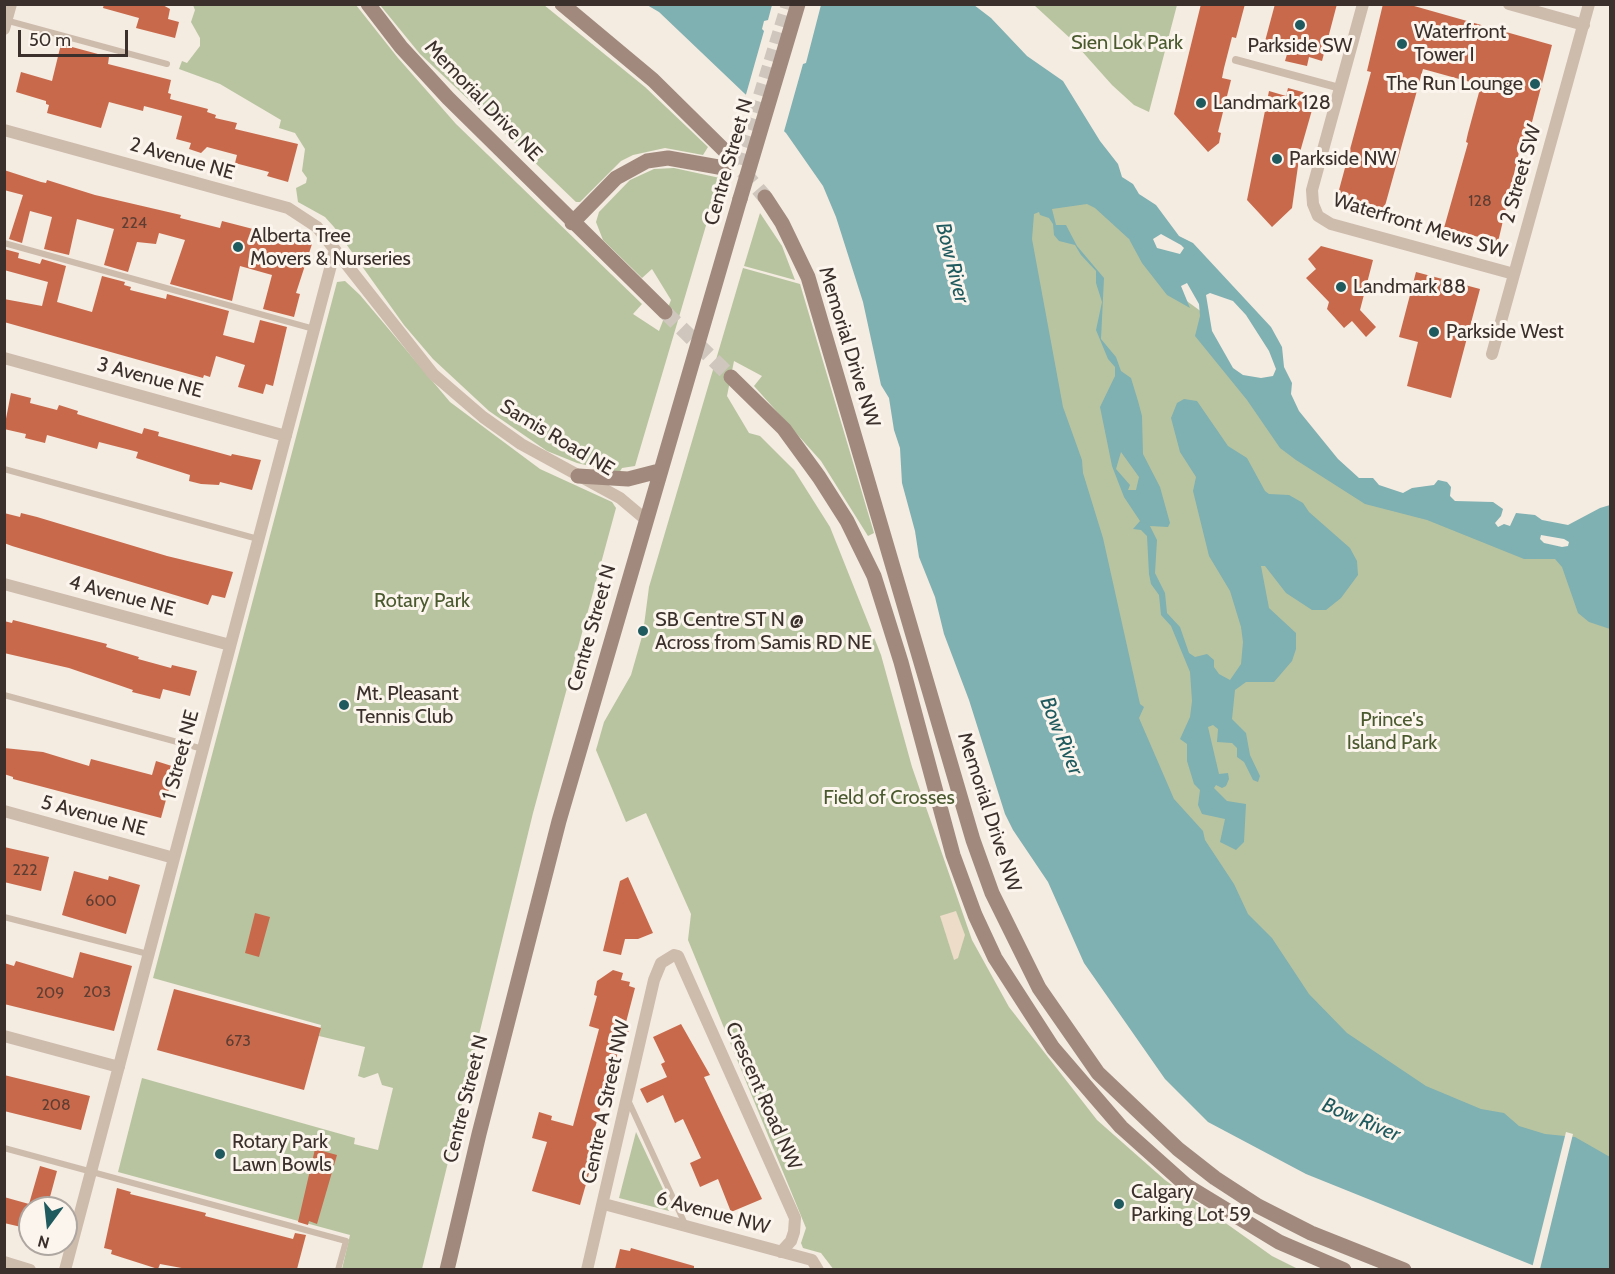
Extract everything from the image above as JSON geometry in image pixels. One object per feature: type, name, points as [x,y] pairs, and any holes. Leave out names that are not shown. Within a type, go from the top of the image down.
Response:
[{"type":"main road","name":"Memorial Drive NE","points":[[368,4],[417,64],[572,223]]},
{"type":"main road","points":[[562,4],[653,80],[726,161],[668,158],[647,161],[616,178],[572,223],[665,312]]},
{"type":"main road","name":"Centre Street N","points":[[447,1269],[478,1134],[559,821],[659,471],[798,4]]},
{"type":"main road","name":"Memorial Drive NW","points":[[765,197],[782,223],[808,277],[973,840],[992,893],[1038,988],[1098,1073],[1178,1149],[1215,1178],[1258,1206],[1311,1233],[1404,1269]]},
{"type":"main road","points":[[731,377],[784,429],[819,477],[846,521],[874,576],[901,662],[953,855],[975,915],[995,958],[1053,1048],[1121,1127],[1187,1186],[1279,1242],[1344,1269]]},
{"type":"main road","points":[[578,476],[628,479],[659,471]]},
{"type":"street","points":[[5,23],[11,4]]},
{"type":"street","name":"Waterfront Mews SW","points":[[1363,4],[1312,190],[1312,204],[1318,216],[1330,224],[1514,274]]},
{"type":"street","points":[[1509,4],[1584,25]]},
{"type":"street","name":"2 Street SW","points":[[1492,354],[1589,4]]},
{"type":"street","points":[[1236,60],[1340,88]]},
{"type":"street","name":"2 Avenue NE","points":[[4,130],[288,208],[316,227],[335,250]]},
{"type":"street","name":"1 Street NE","points":[[65,1269],[335,250]]},
{"type":"street","name":"Samis Road NE","points":[[335,250],[433,374],[483,417],[521,444],[620,498],[645,519]]},
{"type":"street","name":"3 Avenue NE","points":[[4,358],[286,436]]},
{"type":"street","name":"4 Avenue NE","points":[[4,584],[230,645]]},
{"type":"street","name":"5 Avenue NE","points":[[4,811],[174,858]]},
{"type":"street","name":"Centre A Street NW","points":[[587,1269],[604,1204],[626,1096],[654,980],[661,963],[669,956],[678,956]]},
{"type":"street","name":"Crescent Road NW","points":[[678,956],[795,1218],[795,1232],[791,1241],[781,1252]]},
{"type":"street","points":[[4,1036],[119,1067]]},
{"type":"street","name":"6 Avenue NW","points":[[604,1204],[781,1252],[815,1264]]},
{"type":"street","points":[[4,1263],[30,1269]]},
{"type":"lane","points":[[5,23],[167,64]]},
{"type":"lane","points":[[4,243],[314,329]]},
{"type":"lane","points":[[4,469],[258,539]]},
{"type":"lane","points":[[4,695],[203,748]]},
{"type":"lane","points":[[4,917],[148,954]]},
{"type":"lane","points":[[626,1096],[685,1225]]},
{"type":"lane","points":[[4,1148],[346,1241],[338,1269]]},
{"type":"green space","points":[[193,5],[356,5],[398,58],[456,124],[642,304],[633,314],[659,331],[671,300],[652,269],[642,278],[603,240],[596,222],[599,212],[630,180],[654,169],[674,168],[720,178],[635,466],[622,468],[619,473],[609,473],[608,470],[577,463],[547,451],[489,411],[433,359],[404,325],[334,227],[325,217],[298,202],[296,188],[306,183],[307,178],[302,171],[305,149],[295,133],[279,128],[281,120],[220,84],[179,69],[182,61],[187,63],[200,46],[200,38],[191,22],[195,10]]},
{"type":"green space","points":[[380,5],[544,5],[645,87],[708,147],[703,155],[665,148],[633,155],[621,161],[580,202],[576,202],[502,131],[505,127],[500,129],[420,54]]},
{"type":"green space","name":"Sien Lok Park","points":[[1034,5],[1177,5],[1149,112],[1134,105],[1112,85],[1071,39]]},
{"type":"green space","name":"Prince's Island Park","points":[[1088,200],[1110,213],[1162,283],[1206,315],[1216,352],[1335,482],[1560,557],[1610,623],[1610,1163],[1524,1133],[1424,1090],[1343,1035],[1260,941],[1170,801],[1134,718],[1059,408],[1025,238],[1029,209]]},
{"type":"green space","points":[[760,213],[782,246],[795,280],[744,266]]},
{"type":"green space","name":"Field of Crosses","points":[[743,268],[800,284],[874,533],[868,536],[821,461],[754,386],[762,376],[734,361],[727,396],[749,433],[760,436],[794,470],[830,527],[881,655],[912,767],[972,940],[1009,1007],[1097,1120],[1165,1180],[1272,1256],[1298,1269],[834,1270],[821,1253],[803,1248],[801,1243],[806,1228],[688,940],[691,914],[646,813],[626,822],[596,750],[604,722],[631,675],[643,633],[649,587]]},
{"type":"green space","name":"Rotary Park","points":[[345,281],[360,295],[450,402],[540,469],[612,502],[616,508],[533,813],[422,1269],[342,1269],[350,1235],[118,1172],[142,1078],[355,1138],[354,1144],[378,1150],[393,1088],[382,1085],[378,1073],[364,1078],[358,1076],[365,1047],[319,1036],[321,1025],[153,978],[337,282]]},
{"type":"green space","points":[[636,1132],[670,1204],[669,1211],[619,1198]]},
{"type":"shaded area","points":[[956,911],[965,935],[958,958],[954,960],[940,916]]},
{"type":"water","name":"Bow River","points":[[647,5],[974,5],[991,18],[1027,56],[1063,81],[1100,141],[1118,164],[1122,177],[1133,184],[1139,194],[1156,205],[1179,236],[1193,243],[1271,327],[1282,347],[1284,367],[1292,383],[1291,394],[1299,411],[1338,459],[1359,478],[1373,478],[1379,485],[1403,493],[1412,488],[1434,485],[1438,480],[1447,482],[1451,487],[1450,496],[1455,501],[1493,502],[1503,509],[1495,523],[1498,527],[1504,524],[1510,526],[1516,513],[1535,515],[1542,520],[1568,525],[1610,505],[1610,629],[1589,622],[1578,613],[1562,567],[1555,559],[1524,559],[1427,520],[1365,504],[1280,448],[1247,400],[1195,336],[1200,316],[1199,304],[1187,283],[1181,286],[1190,308],[1167,295],[1142,263],[1129,239],[1095,208],[1087,204],[1052,209],[1056,225],[1066,225],[1077,246],[1104,278],[1101,339],[1116,357],[1121,371],[1131,378],[1138,401],[1142,416],[1143,454],[1160,487],[1170,523],[1168,527],[1150,526],[1157,540],[1155,573],[1165,593],[1167,613],[1180,627],[1189,653],[1195,657],[1207,654],[1214,660],[1214,667],[1219,674],[1230,680],[1241,664],[1243,642],[1230,591],[1209,556],[1193,491],[1196,477],[1180,452],[1171,418],[1177,403],[1184,399],[1197,401],[1228,446],[1247,458],[1265,491],[1269,494],[1289,495],[1303,503],[1309,512],[1350,548],[1357,561],[1358,575],[1341,598],[1326,610],[1312,610],[1286,593],[1265,566],[1261,566],[1269,608],[1296,633],[1296,649],[1292,661],[1274,682],[1246,682],[1235,690],[1232,719],[1246,733],[1250,755],[1260,776],[1258,782],[1253,780],[1244,762],[1237,757],[1237,748],[1232,743],[1217,742],[1218,729],[1213,725],[1208,727],[1219,774],[1228,773],[1229,779],[1226,786],[1222,788],[1216,785],[1214,788],[1227,801],[1246,804],[1244,842],[1236,850],[1220,842],[1225,819],[1202,814],[1198,805],[1200,790],[1194,784],[1187,761],[1187,744],[1180,739],[1190,717],[1192,701],[1190,672],[1171,626],[1161,615],[1159,595],[1151,584],[1147,536],[1141,530],[1133,529],[1140,521],[1124,497],[1112,466],[1100,407],[1115,376],[1115,367],[1108,359],[1096,330],[1102,302],[1096,283],[1096,271],[1075,245],[1059,241],[1054,235],[1053,224],[1049,218],[1040,215],[1039,212],[1034,214],[1032,239],[1063,407],[1082,460],[1083,473],[1103,538],[1140,704],[1144,707],[1139,718],[1174,799],[1203,831],[1205,840],[1234,884],[1248,914],[1272,938],[1309,994],[1347,1033],[1426,1086],[1481,1109],[1504,1113],[1519,1126],[1545,1134],[1575,1137],[1610,1157],[1610,1269],[1542,1269],[1306,1174],[1208,1122],[1165,1079],[1084,963],[1048,882],[1005,814],[969,700],[944,634],[935,597],[919,557],[915,531],[902,483],[900,448],[894,430],[889,398],[881,385],[863,302],[836,217],[823,186],[786,133],[659,12]],"holes":[[[1161,234],[1184,248],[1180,254],[1157,248],[1153,239]],[[1210,293],[1233,301],[1246,315],[1269,351],[1276,369],[1273,376],[1261,378],[1243,375],[1233,368],[1212,331],[1206,295]],[[1121,452],[1139,477],[1136,490],[1128,490],[1130,485],[1116,469]],[[1541,535],[1569,542],[1568,546],[1562,547],[1544,543],[1540,539]]]},
{"type":"pier","points":[[772,5],[821,5],[806,63],[803,64],[783,135],[745,98],[764,31],[762,29],[764,21],[768,20]]},
{"type":"pier","points":[[1566,1132],[1573,1134],[1540,1269],[1535,1270],[1532,1268]]},
{"type":"building","points":[[104,4],[161,4],[170,9],[168,19],[179,22],[175,38],[136,28],[139,18],[103,8]]},
{"type":"building","points":[[1201,4],[1245,4],[1236,38],[1232,37],[1222,78],[1231,80],[1218,132],[1221,133],[1219,143],[1208,152],[1174,114]]},
{"type":"building","name":"Parkside SW","points":[[1275,4],[1337,4],[1322,61],[1309,57],[1307,66],[1285,61],[1288,51],[1264,45]]},
{"type":"building","points":[[1383,4],[1407,4],[1552,45],[1525,149],[1520,148],[1498,242],[1444,228],[1468,143],[1466,142],[1468,133],[1481,85],[1423,69],[1383,213],[1336,201],[1371,72],[1367,71]]},
{"type":"building","points":[[61,44],[109,57],[108,64],[171,80],[168,93],[171,94],[170,99],[208,109],[207,112],[216,115],[215,118],[237,123],[235,129],[298,144],[288,182],[267,176],[269,172],[235,163],[237,155],[207,147],[201,153],[189,149],[191,143],[176,139],[182,116],[144,106],[143,111],[109,102],[101,128],[47,113],[49,105],[46,101],[16,92],[21,72],[52,81]]},
{"type":"building","name":"Parkside NW","points":[[1288,88],[1310,94],[1308,102],[1314,103],[1300,152],[1292,208],[1272,227],[1247,200],[1269,91],[1286,96]]},
{"type":"building","points":[[4,170],[41,182],[46,183],[47,180],[95,195],[181,215],[180,218],[220,228],[222,221],[264,231],[265,228],[312,244],[296,293],[300,294],[294,317],[263,309],[272,275],[240,266],[232,301],[170,284],[185,240],[159,233],[156,244],[137,242],[128,272],[104,265],[114,229],[77,219],[69,255],[44,249],[52,217],[30,211],[22,243],[9,239],[23,195],[4,190]]},
{"type":"building","name":"Landmark 88","points":[[1321,246],[1373,260],[1360,310],[1376,327],[1366,337],[1352,321],[1344,328],[1327,309],[1329,302],[1306,278],[1316,269],[1308,259]]},
{"type":"building","points":[[4,249],[19,253],[18,258],[40,264],[42,259],[66,266],[57,302],[92,312],[102,276],[125,282],[124,285],[131,287],[130,290],[166,299],[167,294],[229,311],[223,335],[254,343],[260,320],[287,327],[273,386],[266,384],[263,394],[238,387],[245,365],[216,356],[210,377],[204,375],[203,378],[4,322],[4,299],[42,306],[48,282],[4,270]]},
{"type":"building","name":"Parkside West","points":[[1416,272],[1480,289],[1451,398],[1407,386],[1418,342],[1399,337]]},
{"type":"building","points":[[11,393],[31,398],[30,403],[57,410],[59,405],[78,411],[77,414],[142,434],[144,428],[159,432],[158,436],[231,456],[232,454],[261,460],[252,490],[220,482],[219,485],[189,481],[190,475],[136,458],[138,452],[99,442],[97,449],[47,435],[45,443],[25,438],[26,434],[4,429]]},
{"type":"building","points":[[4,513],[20,517],[21,513],[37,517],[167,556],[233,572],[225,598],[212,595],[208,605],[4,543]]},
{"type":"building","points":[[13,620],[107,644],[106,647],[139,657],[138,659],[171,668],[172,665],[197,671],[190,696],[163,689],[160,699],[132,692],[133,690],[69,668],[4,653],[4,621],[12,623]]},
{"type":"building","points":[[4,748],[43,752],[89,766],[91,759],[152,775],[156,761],[175,767],[161,818],[13,779],[4,774]]},
{"type":"building","points":[[4,847],[49,857],[41,891],[4,882]]},
{"type":"building","points":[[74,871],[108,880],[109,876],[140,885],[126,934],[62,915]]},
{"type":"building","points":[[628,877],[653,933],[638,939],[625,939],[621,955],[603,951],[620,881]]},
{"type":"building","points":[[255,913],[270,917],[259,957],[245,953]]},
{"type":"building","points":[[80,952],[132,966],[114,1031],[4,1004],[4,963],[14,966],[16,961],[73,978]]},
{"type":"building","points":[[613,970],[623,973],[621,980],[630,982],[629,986],[635,988],[624,1030],[629,1031],[621,1040],[609,1086],[605,1091],[594,1132],[597,1133],[587,1169],[590,1170],[580,1205],[532,1191],[547,1142],[532,1138],[539,1112],[552,1116],[551,1120],[573,1126],[599,1029],[589,1026],[597,996],[594,995],[597,981]]},
{"type":"building","points":[[174,989],[321,1028],[304,1090],[157,1050]]},
{"type":"building","points":[[681,1024],[710,1075],[704,1077],[762,1199],[731,1212],[718,1179],[700,1187],[690,1163],[701,1158],[683,1119],[675,1123],[663,1095],[647,1103],[640,1089],[667,1077],[661,1064],[665,1062],[653,1037]]},
{"type":"building","points":[[4,1075],[90,1096],[81,1130],[4,1111]]},
{"type":"building","points":[[315,1149],[337,1155],[317,1224],[309,1221],[308,1225],[298,1222]]},
{"type":"building","points":[[40,1166],[57,1171],[50,1196],[31,1196]]},
{"type":"building","points":[[117,1188],[131,1192],[130,1194],[206,1213],[205,1216],[293,1239],[295,1233],[306,1235],[297,1269],[187,1269],[160,1264],[158,1269],[111,1254],[112,1250],[104,1248]]},
{"type":"building","points":[[4,1197],[18,1201],[18,1226],[4,1223]]},
{"type":"building","points":[[631,1248],[694,1266],[694,1269],[615,1269],[620,1249],[630,1251]]},
{"type":"tunnel","points":[[738,164],[787,4]]},
{"type":"tunnel","points":[[728,154],[765,197]]},
{"type":"tunnel","points":[[665,312],[731,377]]},
{"type":"place","name":"Parkside SW","points":[[1300,25]]},
{"type":"place","name":"Waterfront Tower I","points":[[1402,44]]},
{"type":"place","name":"The Run Lounge","points":[[1535,84]]},
{"type":"place","name":"Landmark 128","points":[[1201,103]]},
{"type":"place","name":"Parkside NW","points":[[1277,159]]},
{"type":"place","name":"Alberta Tree Movers & Nurseries","points":[[238,247]]},
{"type":"place","name":"Landmark 88","points":[[1341,287]]},
{"type":"place","name":"Parkside West","points":[[1434,332]]},
{"type":"place","name":"SB Centre ST N @ Across from Samis RD NE","points":[[643,631]]},
{"type":"place","name":"Mt. Pleasant Tennis Club","points":[[344,705]]},
{"type":"place","name":"Rotary Park Lawn Bowls","points":[[220,1154]]},
{"type":"place","name":"Calgary Parking Lot 59","points":[[1119,1204]]}]
